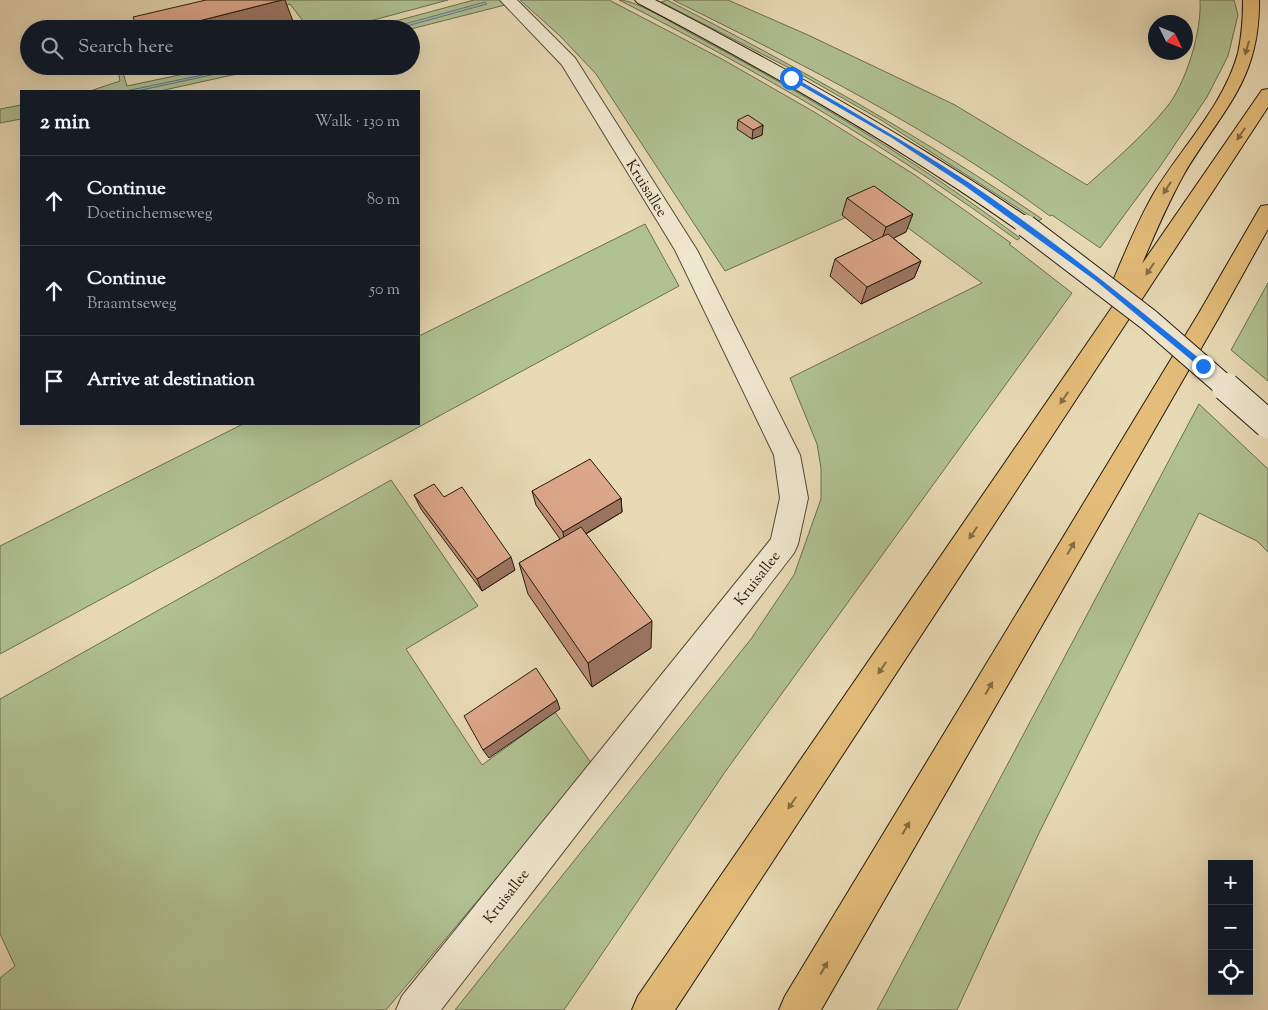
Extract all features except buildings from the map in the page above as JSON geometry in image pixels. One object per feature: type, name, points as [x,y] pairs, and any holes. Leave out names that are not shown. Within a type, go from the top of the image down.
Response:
[{"type":"highway","points":[[1091,358],[1162,196],[1235,82],[1253,26],[1251,0]]},
{"type":"highway","points":[[652,1010],[1268,94]]},
{"type":"highway","points":[[799,1010],[1268,211]]},
{"type":"street","name":"Kruisallee","points":[[416,1010],[784,544],[794,498],[786,456],[686,250],[569,62],[508,0]]},
{"type":"street","points":[[643,0],[791,78],[894,137],[1026,226],[1149,320],[1268,424]]},
{"type":"green space","points":[[267,0],[448,0],[374,20],[302,20],[290,4],[226,20],[201,20]]},
{"type":"green space","points":[[474,0],[499,0],[505,5],[420,27],[420,20],[400,20]]},
{"type":"green space","points":[[520,0],[609,0],[722,59],[816,113],[915,175],[1011,243],[1009,244],[1072,293],[725,772],[564,1010],[455,1010],[751,639],[794,575],[821,499],[821,468],[817,444],[790,378],[982,283],[876,204],[725,271],[596,74],[560,36]]},
{"type":"green space","points":[[619,0],[636,4],[657,14],[861,130],[942,182],[1020,238],[1017,240],[921,174],[823,112]]},
{"type":"green space","points":[[667,0],[858,103],[951,159],[1042,219],[1038,221],[881,120],[795,71],[661,2]]},
{"type":"green space","points":[[673,0],[728,0],[808,35],[955,105],[1087,185],[1138,138],[1173,98],[1190,60],[1193,60],[1193,49],[1200,13],[1200,0],[1234,0],[1238,15],[1228,56],[1207,97],[1159,168],[1100,248],[961,155],[866,100],[770,48]]},
{"type":"green space","points":[[119,75],[124,75],[127,86],[179,75],[232,75],[165,90],[93,90],[120,81]]},
{"type":"green space","points":[[20,105],[20,119],[0,123],[0,109]]},
{"type":"green space","points":[[645,224],[679,286],[0,654],[0,546],[241,425],[420,425],[420,336]]},
{"type":"green space","points":[[1268,283],[1268,381],[1231,350]]},
{"type":"green space","points":[[1199,404],[1268,469],[1268,552],[1257,541],[1199,513],[1039,833],[957,1010],[877,1010]]},
{"type":"green space","points":[[391,480],[478,606],[406,649],[482,765],[555,712],[592,764],[386,1010],[0,1010],[0,978],[15,966],[0,934],[0,699]]},
{"type":"water","points":[[485,2],[487,4],[420,22],[419,20]]},
{"type":"water","points":[[202,75],[211,75],[142,90],[131,90]]},
{"type":"route","points":[[791,78],[894,137],[1026,226],[1149,320],[1203,366]]}]
